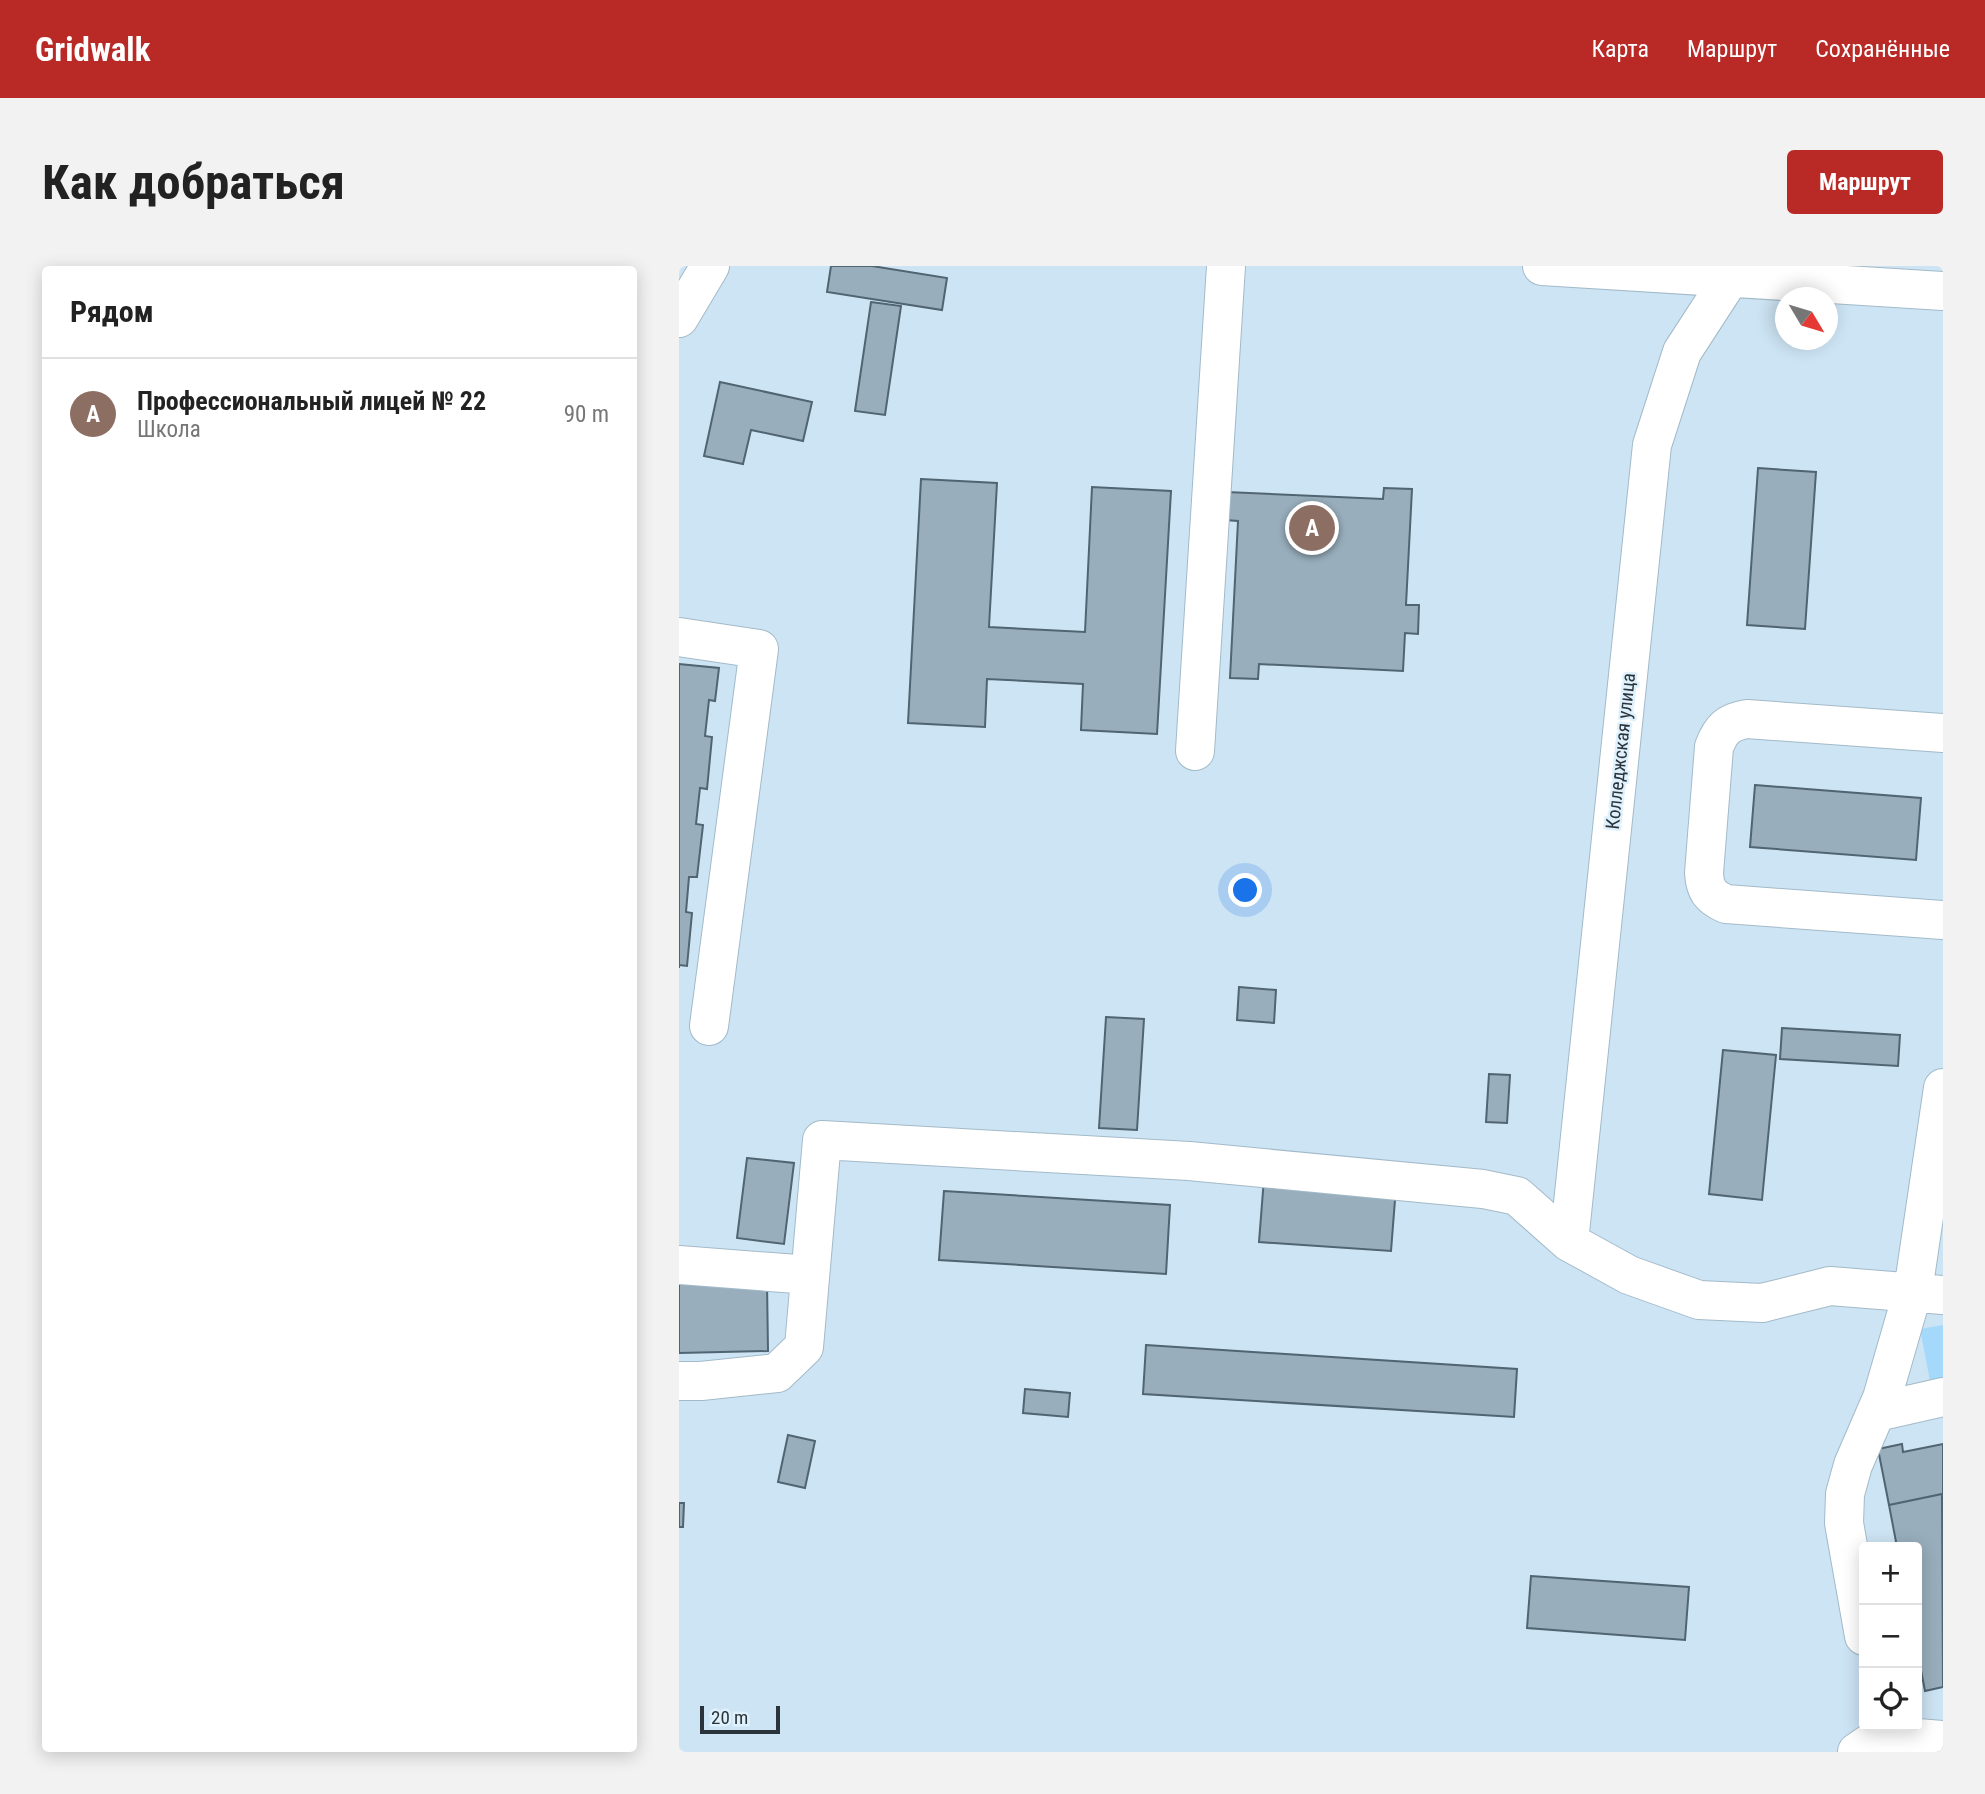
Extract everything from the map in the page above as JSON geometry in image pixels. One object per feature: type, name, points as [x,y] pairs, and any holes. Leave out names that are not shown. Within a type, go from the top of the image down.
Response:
[{"type":"street","points":[[679,324],[679,318],[710,266]]},
{"type":"street","points":[[1195,751],[1226,266]]},
{"type":"street","points":[[1542,266],[1724,272],[1943,291]]},
{"type":"street","name":"Колледжская улица","points":[[1569,1242],[1652,445],[1682,352],[1724,272]]},
{"type":"street","points":[[679,636],[759,649],[709,1026]]},
{"type":"street","points":[[1943,733],[1747,719],[1732,721],[1719,733],[1714,747],[1704,873],[1705,887],[1714,899],[1726,904],[1943,920]]},
{"type":"street","points":[[1859,1608],[1844,1523],[1845,1494],[1853,1465],[1928,1293],[1943,1088]]},
{"type":"street","points":[[679,1381],[777,1373],[804,1347],[822,1140],[1189,1161],[1483,1189],[1517,1196],[1569,1242],[1629,1275],[1699,1300],[1762,1303],[1830,1286],[1928,1293]]},
{"type":"street","points":[[679,1265],[810,1275]]},
{"type":"street","points":[[1877,1412],[1943,1397]]},
{"type":"street","points":[[1873,1738],[1942,1745]]},
{"type":"shaded area","points":[[1943,1325],[1943,1384],[1931,1386],[1920,1329]]},
{"type":"building","points":[[831,266],[872,266],[947,278],[942,310],[827,292]]},
{"type":"building","points":[[871,302],[901,306],[885,415],[855,411]]},
{"type":"building","points":[[720,382],[812,402],[803,441],[751,430],[743,464],[704,456]]},
{"type":"building","points":[[1758,468],[1816,472],[1805,629],[1747,625]]},
{"type":"building","points":[[921,479],[997,483],[989,627],[1085,632],[1092,487],[1171,491],[1157,734],[1081,730],[1083,684],[987,679],[985,727],[908,723]]},
{"type":"building","points":[[1384,488],[1412,489],[1406,605],[1419,605],[1418,634],[1405,633],[1403,671],[1259,664],[1258,679],[1230,678],[1238,521],[1225,520],[1227,492],[1383,499]]},
{"type":"building","points":[[679,664],[719,668],[715,701],[709,700],[705,736],[712,737],[707,789],[700,788],[696,824],[703,825],[697,877],[689,877],[686,912],[692,913],[687,966],[679,965]]},
{"type":"building","points":[[1755,785],[1921,798],[1916,860],[1750,847]]},
{"type":"building","points":[[1239,987],[1276,990],[1274,1023],[1237,1020]]},
{"type":"building","points":[[1106,1017],[1144,1019],[1137,1130],[1099,1128]]},
{"type":"building","points":[[1782,1028],[1900,1035],[1898,1066],[1780,1059]]},
{"type":"building","points":[[1723,1050],[1776,1055],[1762,1200],[1709,1194]]},
{"type":"building","points":[[1489,1074],[1510,1075],[1507,1123],[1486,1122]]},
{"type":"building","points":[[747,1158],[794,1163],[784,1244],[737,1238]]},
{"type":"building","points":[[1264,1178],[1396,1187],[1391,1251],[1259,1242]]},
{"type":"building","points":[[944,1191],[1170,1205],[1166,1274],[939,1260]]},
{"type":"building","points":[[767,1282],[768,1351],[679,1353],[679,1284]]},
{"type":"building","points":[[1146,1345],[1517,1369],[1514,1417],[1143,1394]]},
{"type":"building","points":[[1025,1389],[1070,1393],[1068,1417],[1023,1413]]},
{"type":"building","points":[[788,1435],[815,1441],[805,1488],[778,1482]]},
{"type":"building","points":[[1902,1444],[1903,1452],[1943,1444],[1943,1497],[1942,1494],[1889,1505],[1878,1449]]},
{"type":"building","points":[[1942,1494],[1943,1687],[1925,1691],[1922,1676],[1922,1542],[1896,1542],[1889,1505]]},
{"type":"building","points":[[679,1503],[684,1503],[683,1527],[679,1527]]},
{"type":"building","points":[[1531,1576],[1689,1587],[1685,1640],[1527,1628]]},
{"type":"place","name":"Профессиональный лицей № 22","points":[[1312,528]]}]
